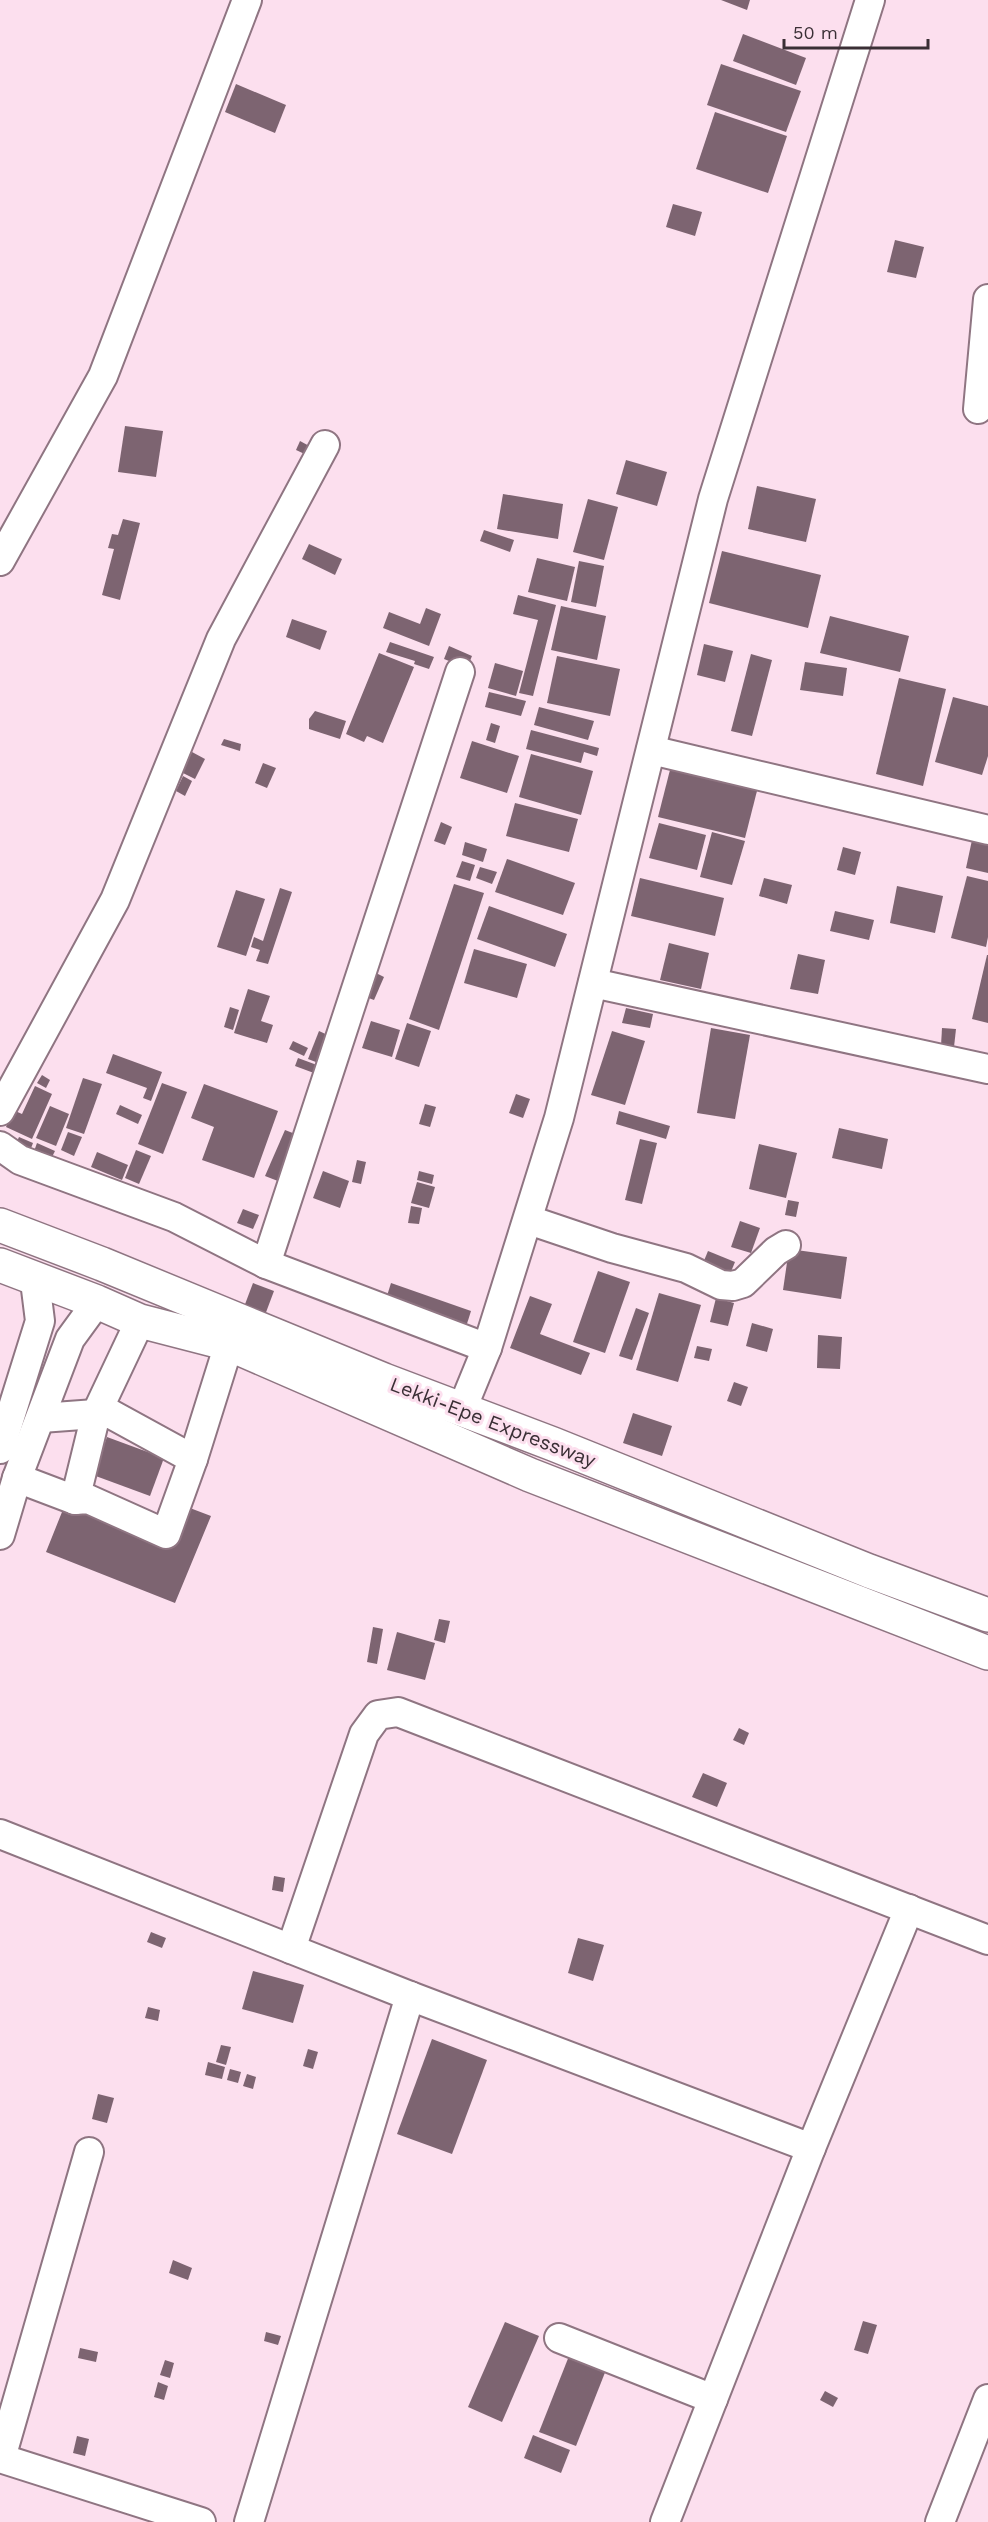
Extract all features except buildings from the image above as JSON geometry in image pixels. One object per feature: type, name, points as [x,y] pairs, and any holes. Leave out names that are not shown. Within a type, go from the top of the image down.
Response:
[{"type":"highway","name":"Lekki-Epe Expressway","points":[[0,1224],[384,1380],[869,1572],[988,1615]]},
{"type":"highway","name":"Lekki-Epe Expressway","points":[[0,1265],[35,1281],[97,1302],[140,1321],[229,1344],[530,1475],[988,1653]]},
{"type":"highway","points":[[912,1622],[924,1591]]},
{"type":"street","points":[[0,561],[103,376],[247,0]]},
{"type":"street","points":[[462,1409],[487,1348],[529,1220],[559,1118],[713,499],[870,0]]},
{"type":"street","points":[[978,409],[988,299]]},
{"type":"street","points":[[0,1111],[115,900],[221,639],[325,446]]},
{"type":"street","points":[[266,1264],[460,672]]},
{"type":"street","points":[[651,750],[988,830]]},
{"type":"street","points":[[593,982],[988,1069]]},
{"type":"street","points":[[0,1146],[20,1160],[174,1217],[266,1264],[487,1348]]},
{"type":"street","points":[[529,1220],[612,1248],[686,1268],[721,1285],[734,1286],[743,1283],[776,1251],[786,1245]]},
{"type":"street","points":[[0,1449],[40,1321],[35,1281]]},
{"type":"street","points":[[0,1535],[17,1478],[70,1339],[97,1302]]},
{"type":"street","points":[[82,1500],[103,1413],[140,1321]]},
{"type":"street","points":[[17,1478],[82,1500],[166,1534],[193,1460],[229,1344]]},
{"type":"street","points":[[40,1418],[103,1413],[193,1460]]},
{"type":"street","points":[[291,1949],[364,1734],[378,1715],[399,1712],[988,1940]]},
{"type":"street","points":[[0,1834],[410,1996],[811,2148]]},
{"type":"street","points":[[665,2522],[811,2148],[909,1909]]},
{"type":"street","points":[[249,2522],[410,1996]]},
{"type":"street","points":[[89,2152],[1,2458],[201,2522]]},
{"type":"street","points":[[559,2338],[713,2398]]},
{"type":"street","points":[[940,2522],[988,2399]]}]
